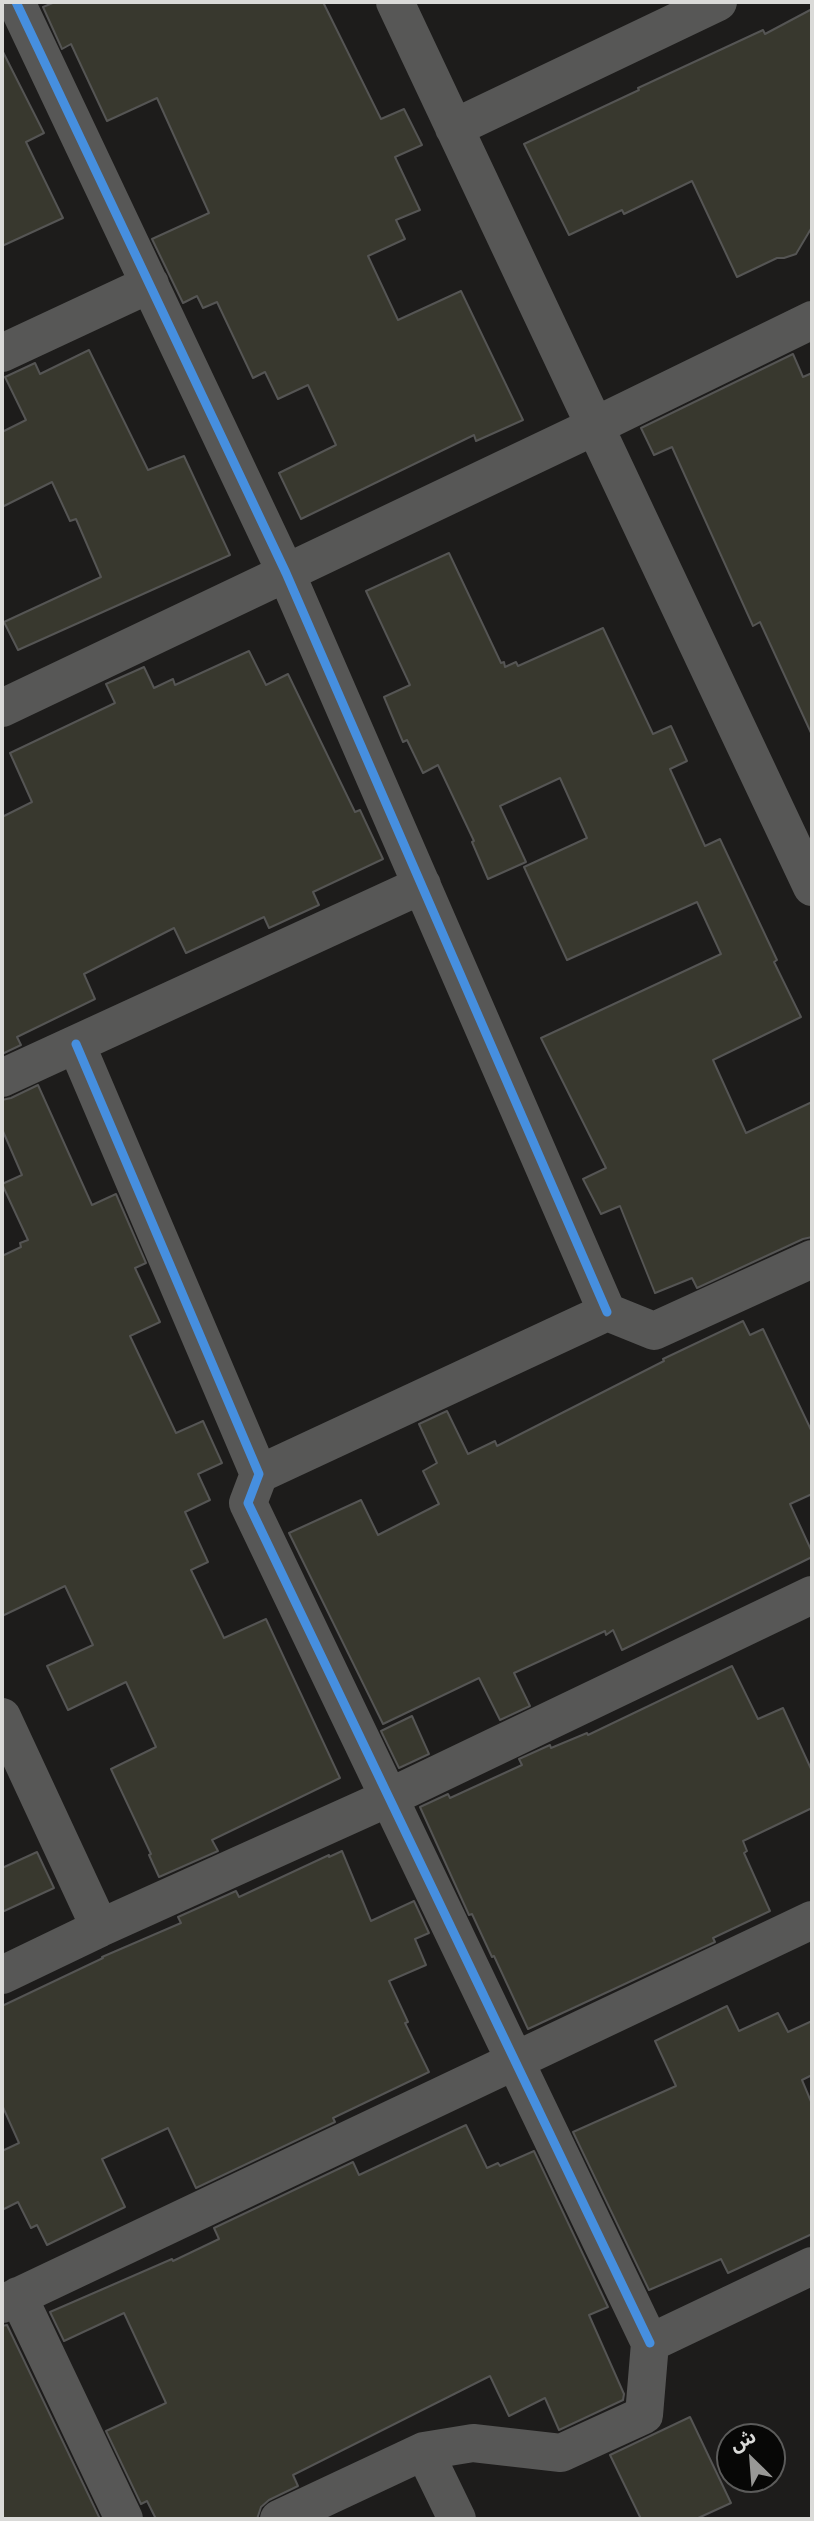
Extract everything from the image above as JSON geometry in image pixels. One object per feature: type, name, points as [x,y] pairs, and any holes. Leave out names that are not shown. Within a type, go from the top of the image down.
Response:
[{"type":"street","points":[[16,2],[286,573],[607,1312],[654,1331],[812,1259]]},
{"type":"street","points":[[395,2],[812,887]]},
{"type":"street","points":[[454,128],[718,2]]},
{"type":"street","points":[[2,353],[150,284]]},
{"type":"street","points":[[2,708],[812,320]]},
{"type":"street","points":[[2,1078],[422,885]]},
{"type":"street","points":[[76,1044],[259,1474],[248,1503],[650,2343],[644,2415],[561,2453],[473,2442],[424,2451],[279,2519]]},
{"type":"street","points":[[259,1474],[607,1312]]},
{"type":"street","points":[[2,1975],[388,1798],[812,1595]]},
{"type":"street","points":[[2,1717],[100,1928]]},
{"type":"street","points":[[124,2519],[10,2300],[812,1920]]},
{"type":"street","points":[[650,2343],[812,2266]]},
{"type":"street","points":[[424,2451],[457,2519]]},
{"type":"building","points":[[55,2],[323,2],[381,119],[404,109],[422,145],[395,157],[420,210],[396,220],[405,239],[368,256],[398,320],[461,291],[523,420],[476,441],[474,435],[301,519],[279,473],[336,445],[308,385],[278,399],[265,372],[253,378],[217,302],[203,308],[197,296],[183,303],[152,239],[209,213],[157,98],[107,121],[71,44],[62,49],[43,7]]},
{"type":"building","points":[[812,9],[812,227],[796,254],[777,258],[737,277],[692,181],[624,214],[622,210],[569,235],[524,144],[763,30],[765,34]]},
{"type":"building","points":[[2,50],[44,133],[26,142],[63,218],[2,246]]},
{"type":"building","points":[[89,350],[148,470],[184,456],[230,555],[18,650],[4,622],[101,577],[76,519],[70,521],[52,482],[2,507],[2,432],[26,420],[5,377],[35,363],[40,374]]},
{"type":"building","points":[[793,354],[803,377],[812,373],[812,735],[760,622],[753,626],[672,447],[654,455],[641,428]]},
{"type":"building","points":[[449,553],[505,667],[516,662],[518,666],[603,628],[653,734],[671,726],[687,761],[670,769],[705,846],[720,839],[801,1017],[713,1060],[746,1133],[812,1102],[812,1237],[697,1288],[692,1278],[655,1293],[620,1206],[601,1214],[583,1179],[606,1168],[541,1038],[721,954],[697,902],[567,960],[524,867],[587,838],[560,778],[500,806],[526,862],[488,879],[472,842],[474,841],[438,765],[423,773],[407,740],[403,742],[384,697],[410,685],[366,591]]},
{"type":"building","points":[[249,651],[266,685],[288,674],[355,812],[360,810],[383,859],[313,892],[319,905],[269,928],[264,917],[186,953],[174,928],[84,974],[95,999],[17,1037],[21,1045],[2,1054],[2,817],[32,802],[10,753],[115,703],[106,684],[144,667],[154,688],[173,679],[175,685]]},
{"type":"building","points":[[38,1085],[92,1205],[116,1194],[146,1263],[135,1268],[160,1322],[130,1336],[176,1433],[203,1421],[222,1463],[198,1474],[210,1500],[185,1512],[208,1562],[191,1570],[224,1638],[266,1619],[340,1778],[212,1840],[218,1851],[159,1877],[111,1769],[156,1747],[126,1682],[68,1710],[47,1666],[93,1645],[65,1586],[2,1616],[2,1256],[21,1247],[20,1243],[28,1240],[2,1184],[22,1175],[2,1129],[2,1100]]},
{"type":"building","points":[[743,1321],[750,1335],[763,1329],[812,1432],[812,1494],[790,1504],[812,1557],[622,1650],[613,1630],[606,1635],[605,1631],[514,1673],[530,1706],[500,1720],[479,1678],[383,1724],[289,1533],[361,1500],[378,1535],[439,1504],[423,1471],[437,1463],[419,1424],[447,1411],[468,1454],[495,1441],[497,1446],[664,1361],[663,1359]]},
{"type":"building","points":[[732,1666],[758,1719],[783,1708],[812,1771],[812,1808],[743,1841],[747,1851],[744,1853],[770,1911],[713,1938],[715,1942],[528,2029],[494,1956],[492,1957],[472,1914],[469,1915],[420,1807],[448,1794],[450,1798],[522,1765],[519,1759],[550,1745],[551,1748],[587,1733],[588,1735]]},
{"type":"building","points":[[412,1716],[429,1754],[399,1768],[381,1731]]},
{"type":"building","points":[[342,1851],[371,1921],[414,1901],[429,1933],[415,1939],[426,1965],[389,1981],[408,2022],[405,2023],[429,2072],[333,2118],[335,2122],[196,2188],[168,2128],[102,2159],[125,2207],[47,2245],[37,2225],[31,2228],[18,2202],[2,2210],[2,2151],[19,2143],[2,2105],[2,2006],[102,1957],[181,1923],[178,1917],[236,1891],[239,1897]]},
{"type":"building","points":[[37,1852],[54,1888],[2,1912],[2,1868]]},
{"type":"building","points":[[727,2006],[739,2031],[778,2013],[788,2032],[812,2021],[812,2075],[802,2080],[812,2104],[812,2234],[728,2273],[721,2259],[649,2290],[573,2132],[676,2086],[655,2041]]},
{"type":"building","points":[[466,2125],[487,2168],[498,2163],[500,2166],[534,2151],[608,2307],[589,2315],[624,2394],[623,2400],[559,2430],[545,2398],[509,2416],[490,2376],[293,2475],[298,2486],[269,2500],[261,2507],[257,2519],[156,2519],[147,2501],[141,2504],[106,2431],[166,2403],[124,2313],[64,2341],[50,2312],[219,2239],[214,2228],[353,2162],[359,2175]]},
{"type":"building","points":[[7,2325],[100,2519],[2,2519],[2,2326]]},
{"type":"building","points":[[690,2417],[716,2472],[716,2493],[726,2493],[731,2503],[696,2519],[641,2519],[610,2455]]},
{"type":"cycle path","points":[[16,2],[286,573],[607,1312]]},
{"type":"cycle path","points":[[76,1044],[259,1474],[248,1503],[650,2343]]}]
